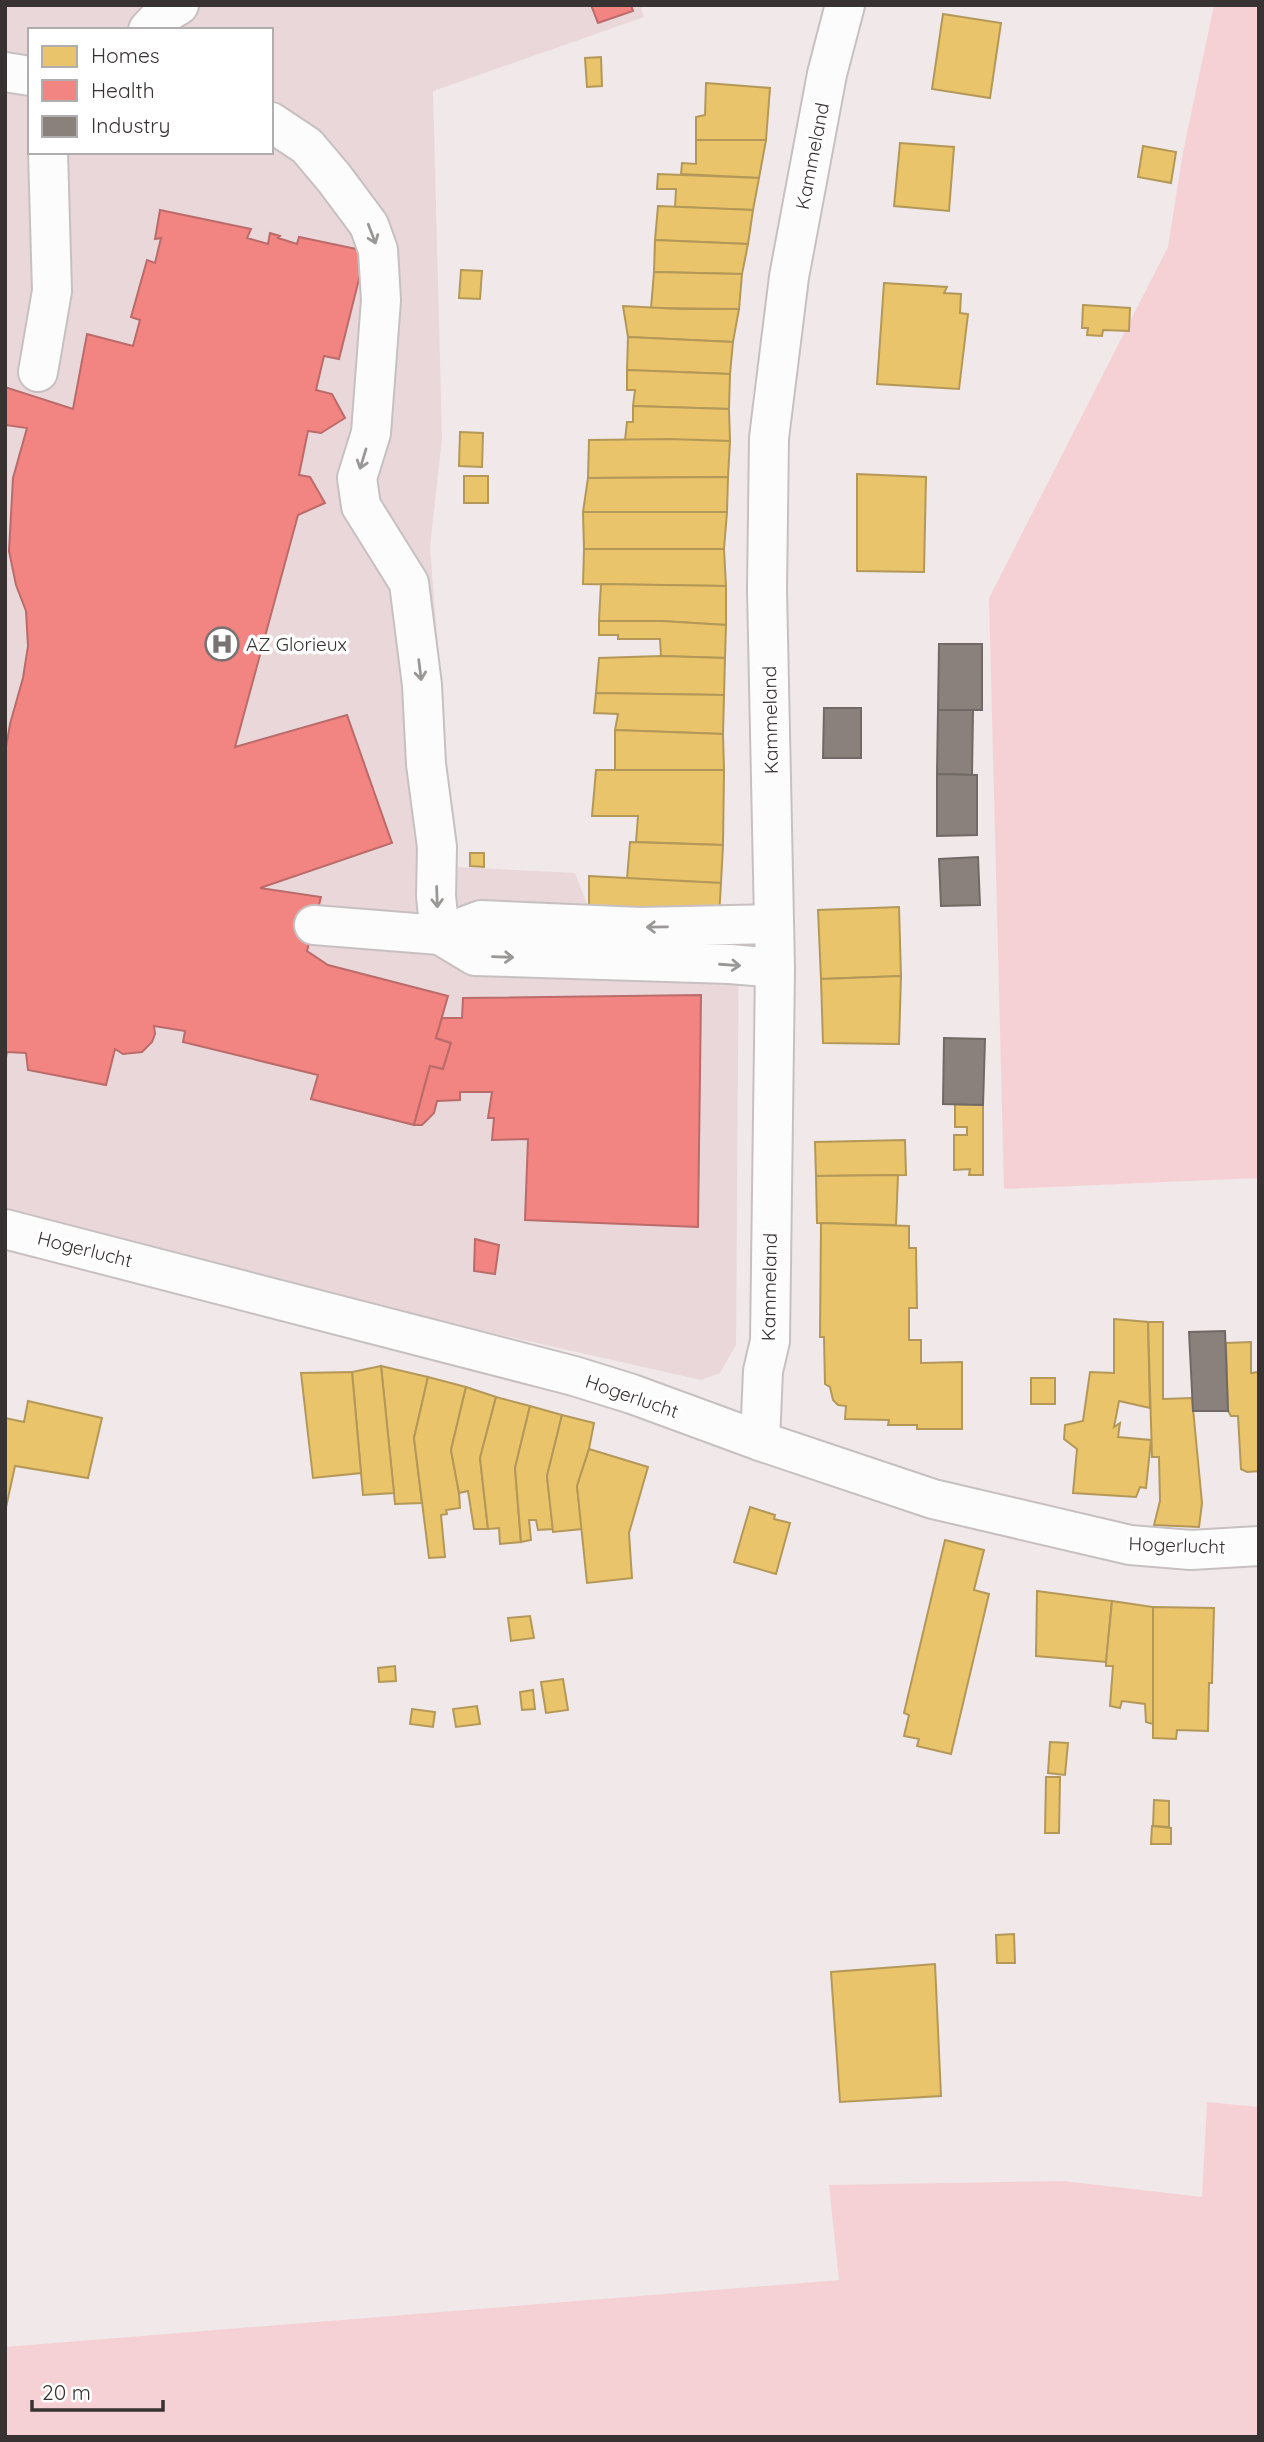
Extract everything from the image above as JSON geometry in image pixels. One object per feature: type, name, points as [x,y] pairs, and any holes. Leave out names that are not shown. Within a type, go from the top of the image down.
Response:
[{"type":"street","name":"Kammeland","points":[[760,1441],[763,1371],[770,1341],[775,968],[767,590],[769,438],[789,277],[827,74],[845,5]]},
{"type":"street","points":[[5,72],[28,76]]},
{"type":"street","points":[[273,123],[307,146],[334,178],[369,225],[378,250],[381,300],[371,433],[357,478],[360,506],[409,583],[422,685],[426,764],[437,847],[436,896],[440,935]]},
{"type":"street","points":[[38,372],[52,291],[48,154]]},
{"type":"street","points":[[314,925],[440,935],[481,920],[640,927],[774,924]]},
{"type":"street","points":[[440,935],[475,956],[730,964],[775,968]]},
{"type":"street","name":"Hogerlucht","points":[[5,1229],[574,1376],[933,1499],[1130,1545],[1191,1550],[1259,1546]]},
{"type":"shaded area","name":"AZ Glorieux","points":[[5,5],[640,5],[644,17],[433,91],[442,438],[430,547],[455,867],[575,873],[589,909],[739,912],[736,1345],[720,1373],[701,1380],[470,1328],[5,1210]]},
{"type":"shaded area","points":[[1214,5],[1259,5],[1259,1178],[1004,1189],[989,598],[1168,247],[1183,152]]},
{"type":"shaded area","points":[[1207,2102],[1259,2107],[1259,2437],[5,2437],[5,2347],[839,2280],[829,2185],[1063,2181],[1202,2197]]},
{"type":"building: Homes","points":[[943,14],[1001,23],[990,98],[932,89]]},
{"type":"building: Homes","points":[[601,57],[602,86],[587,87],[585,58]]},
{"type":"building: Homes","points":[[706,83],[770,88],[766,140],[696,140],[696,117],[705,115]]},
{"type":"building: Homes","points":[[696,140],[766,140],[759,178],[681,174],[682,163],[696,164]]},
{"type":"building: Homes","points":[[900,143],[954,147],[949,211],[894,206]]},
{"type":"building: Homes","points":[[1143,146],[1176,152],[1171,183],[1138,177]]},
{"type":"building: Homes","points":[[658,174],[759,178],[753,210],[675,207],[676,189],[657,189]]},
{"type":"building: Homes","points":[[658,206],[753,210],[748,244],[655,240]]},
{"type":"building: Homes","points":[[655,240],[748,244],[742,274],[654,272]]},
{"type":"building: Homes","points":[[461,270],[482,271],[480,299],[459,298]]},
{"type":"building: Homes","points":[[654,272],[742,274],[739,309],[651,308]]},
{"type":"building: Homes","points":[[884,283],[947,287],[944,293],[961,294],[960,313],[968,314],[959,389],[877,384]]},
{"type":"building: Homes","points":[[1083,305],[1130,308],[1129,331],[1103,330],[1102,336],[1087,335],[1088,328],[1082,328]]},
{"type":"building: Homes","points":[[623,306],[739,309],[733,342],[628,337]]},
{"type":"building: Homes","points":[[628,337],[733,342],[730,374],[627,370]]},
{"type":"building: Homes","points":[[627,370],[730,374],[729,409],[633,406],[635,390],[627,390]]},
{"type":"building: Homes","points":[[633,406],[729,409],[730,441],[625,440],[627,422],[633,422]]},
{"type":"building: Homes","points":[[460,432],[483,433],[482,467],[459,466]]},
{"type":"building: Homes","points":[[589,440],[730,441],[728,477],[588,478]]},
{"type":"building: Homes","points":[[857,474],[926,477],[924,572],[857,571]]},
{"type":"building: Homes","points":[[464,476],[488,476],[488,503],[464,503]]},
{"type":"building: Homes","points":[[728,477],[727,512],[583,512],[588,478]]},
{"type":"building: Homes","points":[[583,512],[727,512],[724,549],[584,549]]},
{"type":"building: Homes","points":[[584,549],[724,549],[726,586],[583,584]]},
{"type":"building: Homes","points":[[601,584],[726,586],[726,625],[599,621]]},
{"type":"building: Homes","points":[[599,621],[726,625],[725,658],[661,656],[660,639],[618,639],[618,635],[599,635]]},
{"type":"building: Homes","points":[[599,658],[725,658],[724,695],[596,693]]},
{"type":"building: Homes","points":[[596,693],[724,695],[723,734],[615,730],[618,714],[594,713]]},
{"type":"building: Homes","points":[[615,730],[723,734],[724,770],[615,770]]},
{"type":"building: Homes","points":[[596,770],[724,770],[723,845],[636,842],[638,816],[592,816]]},
{"type":"building: Homes","points":[[630,842],[723,845],[721,883],[627,879]]},
{"type":"building: Homes","points":[[470,853],[484,853],[484,867],[470,866]]},
{"type":"building: Homes","points":[[589,876],[721,883],[719,917],[589,909]]},
{"type":"building: Homes","points":[[899,907],[901,976],[821,979],[818,910]]},
{"type":"building: Homes","points":[[901,976],[899,1044],[823,1043],[821,979]]},
{"type":"building: Homes","points":[[955,1104],[983,1105],[983,1175],[969,1175],[970,1169],[954,1170],[954,1135],[967,1135],[967,1127],[955,1127]]},
{"type":"building: Homes","points":[[905,1140],[906,1175],[816,1176],[815,1142]]},
{"type":"building: Homes","points":[[898,1175],[896,1225],[817,1223],[816,1176]]},
{"type":"building: Homes","points":[[821,1223],[909,1226],[909,1248],[916,1248],[917,1308],[909,1308],[909,1340],[921,1340],[921,1363],[962,1362],[962,1429],[917,1429],[917,1425],[888,1425],[889,1420],[845,1419],[846,1406],[838,1405],[833,1400],[830,1387],[825,1384],[824,1337],[820,1337]]},
{"type":"building: Homes","points":[[1114,1319],[1148,1322],[1150,1408],[1119,1401],[1114,1427],[1120,1423],[1118,1437],[1151,1440],[1146,1488],[1140,1487],[1136,1497],[1073,1493],[1077,1449],[1064,1439],[1065,1425],[1083,1421],[1090,1372],[1114,1373]]},
{"type":"building: Homes","points":[[1148,1322],[1163,1322],[1163,1399],[1192,1398],[1202,1503],[1199,1527],[1154,1525],[1160,1501],[1159,1457],[1152,1457]]},
{"type":"building: Homes","points":[[1251,1342],[1251,1373],[1259,1372],[1259,1471],[1247,1472],[1241,1469],[1238,1416],[1231,1416],[1228,1411],[1226,1343]]},
{"type":"building: Homes","points":[[381,1366],[428,1377],[414,1438],[422,1503],[395,1504]]},
{"type":"building: Homes","points":[[381,1366],[394,1493],[363,1495],[352,1372]]},
{"type":"building: Homes","points":[[352,1372],[361,1473],[313,1478],[301,1373]]},
{"type":"building: Homes","points":[[428,1377],[466,1387],[451,1450],[460,1508],[446,1510],[447,1514],[441,1515],[445,1557],[429,1558],[414,1438]]},
{"type":"building: Homes","points":[[1031,1378],[1055,1378],[1055,1404],[1031,1404]]},
{"type":"building: Homes","points":[[466,1387],[496,1397],[480,1458],[488,1529],[474,1529],[468,1491],[459,1493],[451,1450]]},
{"type":"building: Homes","points":[[496,1397],[530,1406],[515,1468],[521,1542],[500,1544],[499,1528],[488,1529],[480,1458]]},
{"type":"building: Homes","points":[[28,1401],[102,1418],[88,1478],[15,1466],[5,1512],[5,1418],[24,1422]]},
{"type":"building: Homes","points":[[530,1406],[562,1415],[547,1476],[553,1529],[538,1530],[536,1520],[529,1520],[531,1540],[521,1542],[515,1468]]},
{"type":"building: Homes","points":[[562,1415],[594,1423],[577,1486],[582,1529],[553,1532],[547,1476]]},
{"type":"building: Homes","points":[[589,1449],[648,1467],[629,1533],[632,1578],[587,1583],[577,1486]]},
{"type":"building: Homes","points":[[750,1507],[775,1515],[774,1519],[790,1523],[776,1574],[734,1562]]},
{"type":"building: Homes","points":[[945,1540],[984,1550],[974,1590],[989,1594],[951,1754],[917,1746],[919,1739],[904,1736],[909,1715],[904,1713]]},
{"type":"building: Homes","points":[[1037,1591],[1112,1601],[1106,1662],[1036,1656]]},
{"type":"building: Homes","points":[[1112,1601],[1153,1607],[1153,1724],[1146,1722],[1145,1704],[1122,1701],[1120,1708],[1110,1706],[1113,1666],[1106,1666],[1106,1662]]},
{"type":"building: Homes","points":[[1153,1607],[1214,1608],[1208,1731],[1177,1730],[1176,1739],[1153,1738]]},
{"type":"building: Homes","points":[[530,1616],[534,1638],[511,1641],[508,1618]]},
{"type":"building: Homes","points":[[395,1666],[396,1681],[379,1682],[378,1668]]},
{"type":"building: Homes","points":[[563,1679],[568,1710],[546,1713],[541,1682]]},
{"type":"building: Homes","points":[[533,1690],[535,1709],[522,1710],[520,1692]]},
{"type":"building: Homes","points":[[477,1706],[480,1724],[456,1727],[453,1709]]},
{"type":"building: Homes","points":[[412,1709],[435,1712],[433,1727],[410,1724]]},
{"type":"building: Homes","points":[[1050,1742],[1068,1743],[1065,1775],[1048,1773]]},
{"type":"building: Homes","points":[[1046,1777],[1060,1777],[1059,1833],[1045,1833]]},
{"type":"building: Homes","points":[[1154,1800],[1169,1801],[1169,1827],[1153,1826]]},
{"type":"building: Homes","points":[[1152,1826],[1171,1828],[1171,1844],[1151,1844]]},
{"type":"building: Homes","points":[[1014,1934],[1015,1963],[997,1963],[996,1935]]},
{"type":"building: Homes","points":[[935,1964],[941,2096],[840,2102],[831,1972]]},
{"type":"building: Health","points":[[591,5],[631,5],[633,11],[598,23]]},
{"type":"building: Health","points":[[160,210],[251,229],[247,238],[268,244],[270,233],[297,244],[299,237],[366,251],[339,359],[324,356],[316,390],[332,394],[345,418],[321,433],[308,431],[299,475],[310,477],[325,503],[298,515],[235,747],[347,715],[392,843],[260,888],[321,897],[307,951],[328,965],[448,996],[436,1038],[451,1043],[443,1069],[430,1066],[414,1125],[311,1099],[318,1075],[183,1042],[185,1031],[154,1026],[152,1042],[142,1052],[123,1054],[115,1049],[106,1085],[28,1070],[26,1053],[7,1052],[5,1063],[5,753],[28,646],[26,611],[16,585],[9,551],[13,478],[27,428],[5,425],[5,387],[73,409],[87,334],[133,346],[140,320],[131,317],[147,260],[155,263],[161,238],[155,239]]},
{"type":"building: Health","points":[[701,995],[698,1227],[525,1220],[528,1139],[492,1140],[494,1118],[488,1118],[492,1092],[460,1092],[460,1100],[437,1101],[434,1113],[422,1125],[414,1125],[430,1066],[443,1069],[451,1043],[436,1038],[442,1018],[462,1018],[463,998]]},
{"type":"building: Health","points":[[475,1239],[499,1245],[495,1274],[474,1271]]},
{"type":"building: Industry","points":[[939,644],[982,644],[982,710],[938,710]]},
{"type":"building: Industry","points":[[824,708],[861,708],[861,758],[823,758]]},
{"type":"building: Industry","points":[[938,710],[973,710],[972,775],[937,774]]},
{"type":"building: Industry","points":[[937,774],[977,775],[977,835],[937,836]]},
{"type":"building: Industry","points":[[978,857],[980,905],[941,906],[939,859]]},
{"type":"building: Industry","points":[[944,1038],[985,1039],[983,1105],[943,1104]]},
{"type":"building: Industry","points":[[1225,1331],[1228,1411],[1193,1411],[1189,1332]]},
{"type":"place","name":"AZ Glorieux","points":[[222,644]]}]
